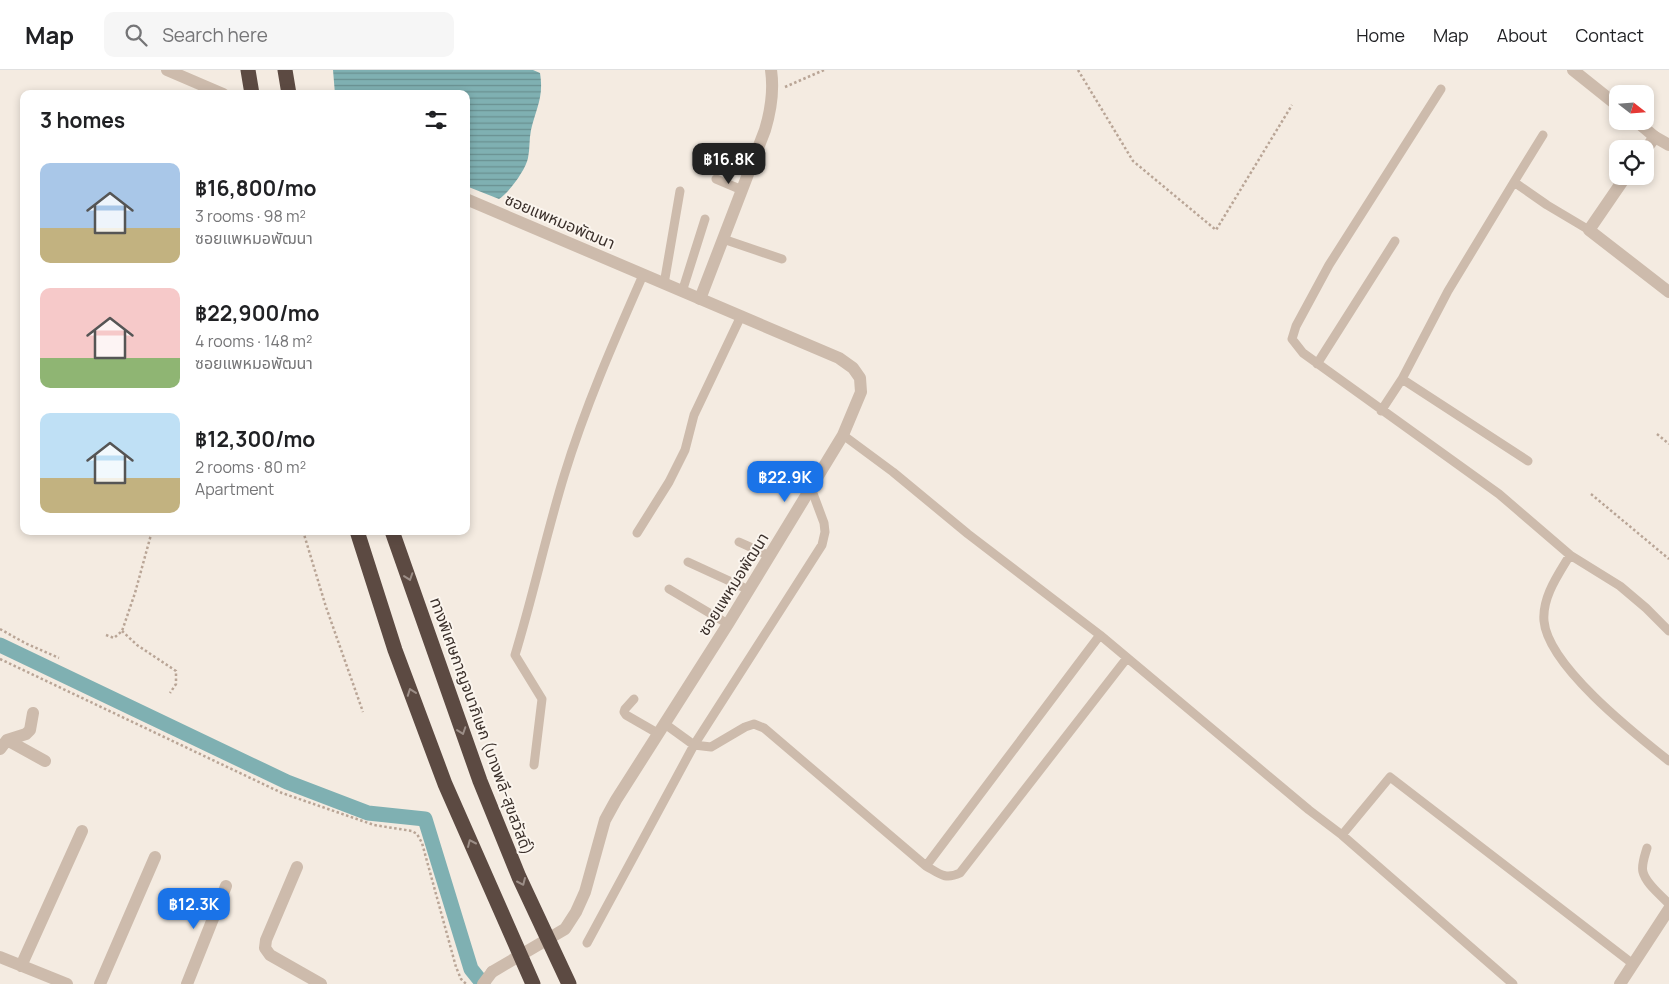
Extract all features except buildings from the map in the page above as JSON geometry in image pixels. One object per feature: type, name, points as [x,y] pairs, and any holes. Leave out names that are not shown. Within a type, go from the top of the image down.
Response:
[{"type":"highway","points":[[248,70],[251,90]]},
{"type":"highway","points":[[285,70],[288,90]]},
{"type":"highway","points":[[358,535],[395,650],[445,784],[533,984]]},
{"type":"highway","name":"ทางพิเศษกาญจนาภิเษก (บางพลี-สุขสวัสดิ์)","points":[[393,535],[480,781],[520,877],[569,984]]},
{"type":"street","points":[[167,70],[213,90]]},
{"type":"street","points":[[700,299],[765,130],[771,108],[771,70]]},
{"type":"street","points":[[1574,70],[1609,99]]},
{"type":"street","points":[[1647,130],[1669,145]]},
{"type":"street","points":[[1620,185],[1589,230],[1669,292]]},
{"type":"street","name":"ซอยแพหมอพัฒนา","points":[[470,201],[838,358],[853,368],[860,378],[860,392],[843,435],[728,624],[605,820],[585,892],[576,912],[565,929],[492,972],[483,984]]},
{"type":"street","points":[[4,744],[26,734],[30,730],[33,713]]},
{"type":"street","points":[[4,744],[45,761]]},
{"type":"street","points":[[21,966],[82,831]]},
{"type":"street","points":[[100,984],[155,857]]},
{"type":"street","points":[[297,867],[266,940],[265,948],[270,955],[307,981],[321,984]]},
{"type":"street","points":[[187,984],[226,886]]},
{"type":"street","points":[[1620,984],[1669,909]]},
{"type":"street","points":[[0,957],[48,981],[66,984]]},
{"type":"lane","points":[[1441,90],[1329,265],[1296,326],[1292,339],[1303,353],[1317,364],[1499,494],[1570,556],[1620,586],[1669,631]]},
{"type":"lane","points":[[1382,411],[1402,379],[1448,292],[1543,135]]},
{"type":"lane","points":[[716,179],[742,190]]},
{"type":"lane","points":[[1514,182],[1547,205],[1589,230]]},
{"type":"lane","points":[[664,284],[680,191]]},
{"type":"lane","points":[[534,765],[542,699],[515,655],[564,476],[588,406],[643,275],[682,292],[705,219]]},
{"type":"lane","points":[[723,239],[782,260]]},
{"type":"lane","points":[[1317,364],[1395,241]]},
{"type":"lane","points":[[637,533],[685,450],[694,415],[741,316]]},
{"type":"lane","points":[[1402,379],[1528,461]]},
{"type":"lane","points":[[843,435],[893,472],[968,534],[1100,635],[1308,810],[1342,835],[1513,984]]},
{"type":"lane","points":[[587,942],[694,745],[822,544],[826,532],[811,488]]},
{"type":"lane","points":[[739,542],[770,556]]},
{"type":"lane","points":[[1570,556],[1554,582],[1545,603],[1544,622],[1548,637],[1555,650],[1595,699],[1669,760]]},
{"type":"lane","points":[[688,562],[749,590]]},
{"type":"lane","points":[[670,590],[728,624]]},
{"type":"lane","points":[[926,866],[1100,635]]},
{"type":"lane","points":[[634,699],[625,709],[626,715],[662,729],[694,745],[711,747],[745,727],[754,724],[764,728],[926,866],[943,876],[952,877],[960,873],[1127,658]]},
{"type":"lane","points":[[1342,835],[1390,776],[1633,964]]},
{"type":"lane","points":[[1647,848],[1643,872],[1647,880],[1669,904]]},
{"type":"path","points":[[772,93],[824,70]]},
{"type":"path","points":[[1078,70],[1132,161],[1216,230],[1292,105]]},
{"type":"path","points":[[1657,434],[1669,444]]},
{"type":"path","points":[[1591,494],[1669,559]]},
{"type":"path","points":[[106,635],[114,638],[122,631],[151,535]]},
{"type":"path","points":[[303,535],[326,607],[364,712]]},
{"type":"path","points":[[0,629],[25,643],[59,658]]},
{"type":"path","points":[[122,631],[136,646],[176,671],[176,684],[170,693]]},
{"type":"path","points":[[0,659],[282,793],[374,825],[412,831],[417,834],[422,843],[456,967],[461,979],[466,984]]},
{"type":"water","points":[[333,70],[533,70],[540,73],[541,82],[539,103],[531,130],[527,163],[512,186],[499,199],[470,188],[470,90],[335,90]]},
{"type":"waterway","points":[[0,645],[287,782],[368,813],[425,819],[471,969],[483,984]]}]
